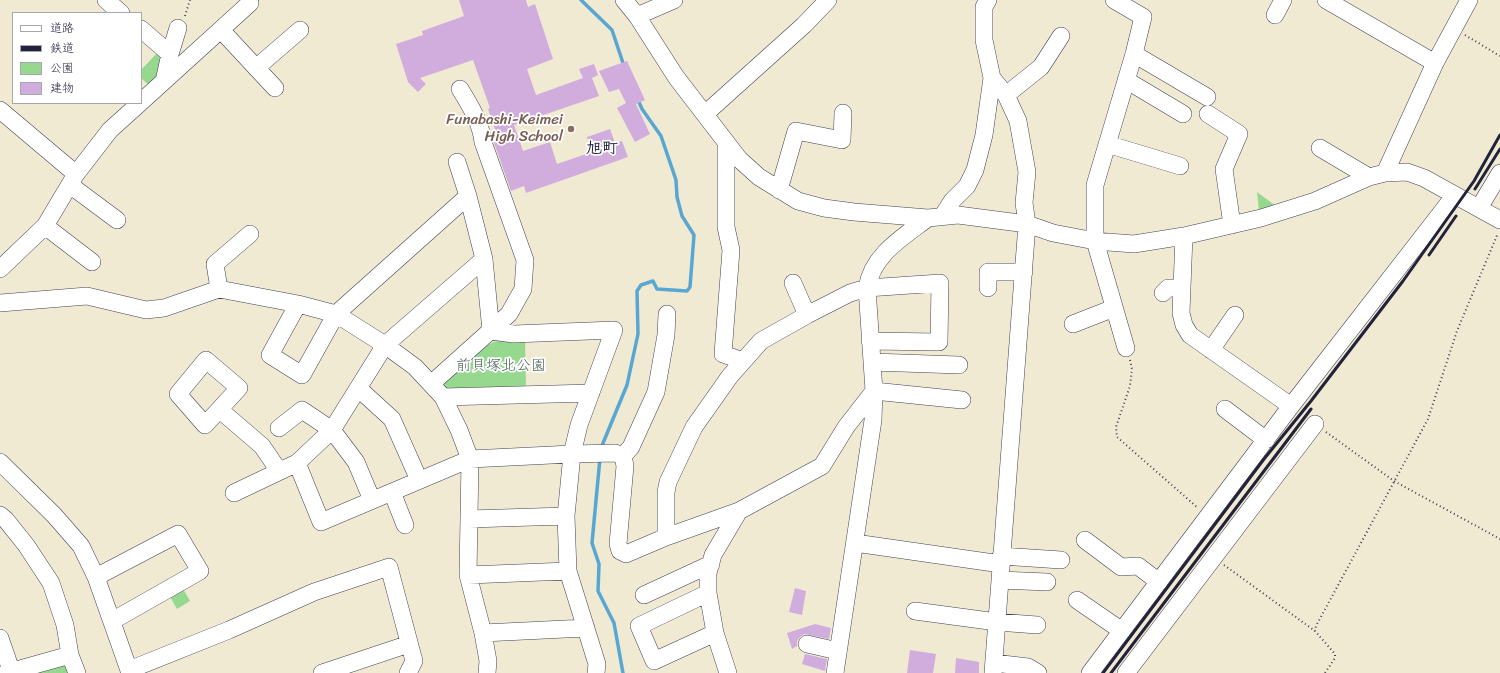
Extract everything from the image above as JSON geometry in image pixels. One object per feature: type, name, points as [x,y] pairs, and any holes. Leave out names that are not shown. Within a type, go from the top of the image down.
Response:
[{"type":"street","points":[[106,0],[120,12]]},
{"type":"street","points":[[624,0],[637,16],[676,77],[739,158],[759,177],[779,190],[798,201],[824,208],[854,212],[935,216],[958,215],[1027,224],[1053,234],[1095,242],[1134,244],[1184,236],[1232,225],[1315,201],[1377,175],[1407,172],[1424,178],[1500,220]]},
{"type":"street","points":[[637,16],[674,0]]},
{"type":"street","points":[[705,114],[794,35],[828,0]]},
{"type":"street","points":[[1114,0],[1143,17],[1134,54],[1095,185],[1095,242],[1126,348]]},
{"type":"street","points":[[1275,15],[1283,0]]},
{"type":"street","points":[[1326,0],[1435,63]]},
{"type":"street","points":[[1377,175],[1469,0]]},
{"type":"street","points":[[835,673],[873,420],[874,391],[867,288],[868,278],[877,261],[891,247],[935,216],[967,186],[975,170],[984,135],[992,78],[984,40],[981,2]]},
{"type":"street","points":[[142,101],[250,4]]},
{"type":"street","points":[[164,81],[178,28]]},
{"type":"street","points":[[142,30],[170,54]]},
{"type":"street","points":[[221,30],[275,88]]},
{"type":"street","points":[[256,68],[300,30]]},
{"type":"street","points":[[1006,95],[1041,67],[1061,36]]},
{"type":"street","points":[[1134,54],[1207,97]]},
{"type":"street","points":[[992,78],[1006,95],[1018,121],[1027,172],[1024,203],[1027,224],[1024,272],[1015,398],[1000,567],[994,668],[1033,670]]},
{"type":"street","points":[[1126,80],[1183,114]]},
{"type":"street","points":[[431,384],[509,314],[523,289],[525,260],[483,142],[482,135],[472,109],[460,89]]},
{"type":"street","points":[[0,270],[45,226],[73,180],[110,130],[139,104]]},
{"type":"street","points":[[0,110],[117,220]]},
{"type":"street","points":[[779,190],[796,131],[842,140],[843,113]]},
{"type":"street","points":[[1208,114],[1240,134],[1224,170],[1232,225]]},
{"type":"street","points":[[726,142],[726,227],[731,250],[723,354],[743,361]]},
{"type":"street","points":[[1107,144],[1180,166]]},
{"type":"street","points":[[1320,148],[1377,175]]},
{"type":"street","points":[[457,162],[468,196],[484,259],[491,331]]},
{"type":"street","points":[[1479,208],[1500,173]]},
{"type":"street","points":[[1090,673],[1291,406],[1455,195]]},
{"type":"street","points":[[298,304],[270,355],[302,375],[336,314],[468,196]]},
{"type":"street","points":[[45,226],[92,262]]},
{"type":"street","points":[[219,289],[215,264],[250,234]]},
{"type":"street","points":[[1184,236],[1180,313],[1184,325],[1190,335],[1291,406]]},
{"type":"street","points":[[234,493],[297,463],[332,430],[385,345],[484,259]]},
{"type":"street","points":[[988,288],[988,272],[1024,272]]},
{"type":"street","points":[[793,283],[807,314]]},
{"type":"street","points":[[666,537],[666,492],[668,482],[694,427],[730,376],[760,341],[807,314],[850,293],[867,288],[940,283],[939,342],[870,341]]},
{"type":"street","points":[[1163,293],[1168,288],[1182,288]]},
{"type":"street","points":[[0,303],[87,296],[146,310],[164,308],[219,289],[298,304],[336,314],[385,345],[415,367],[443,398],[459,430],[470,459],[468,574],[483,633],[488,661],[487,673]]},
{"type":"street","points":[[1073,324],[1114,308]]},
{"type":"street","points":[[623,456],[631,448],[656,392],[666,335],[667,314]]},
{"type":"street","points":[[1211,350],[1235,315]]},
{"type":"street","points":[[491,331],[514,334],[614,330],[579,425],[572,454],[566,516],[568,571],[597,664],[596,673]]},
{"type":"street","points":[[872,362],[960,364]]},
{"type":"street","points":[[358,388],[392,419],[419,480]]},
{"type":"street","points":[[623,456],[625,466],[618,544],[620,551],[626,554],[666,537],[739,511],[822,466],[846,427],[874,391]]},
{"type":"street","points":[[874,391],[962,400]]},
{"type":"street","points":[[443,398],[591,393]]},
{"type":"street","points":[[1225,409],[1266,440]]},
{"type":"street","points":[[220,410],[262,446],[279,471]]},
{"type":"street","points":[[279,428],[302,410],[332,430],[356,462],[372,500]]},
{"type":"street","points":[[1126,673],[1315,424]]},
{"type":"street","points":[[297,463],[321,522],[470,459],[615,453],[623,456]]},
{"type":"street","points":[[2,467],[54,515],[81,546],[96,577],[130,672],[314,592],[388,567],[409,644],[414,669]]},
{"type":"street","points":[[392,492],[405,525]]},
{"type":"street","points":[[728,673],[715,633],[708,594],[708,572],[713,555],[739,511]]},
{"type":"street","points":[[0,515],[6,520],[26,545],[51,583],[64,625],[70,655],[77,673]]},
{"type":"street","points":[[469,519],[566,516]]},
{"type":"street","points":[[96,577],[178,534],[200,571],[112,621]]},
{"type":"street","points":[[1085,540],[1121,567],[1138,566],[1159,582]]},
{"type":"street","points":[[855,543],[1000,567],[1047,582]]},
{"type":"street","points":[[1000,567],[1061,560]]},
{"type":"street","points":[[644,595],[711,564]]},
{"type":"street","points":[[468,574],[568,571]]},
{"type":"street","points":[[708,594],[639,626],[654,661],[715,633]]},
{"type":"street","points":[[1077,600],[1122,631]]},
{"type":"street","points":[[915,611],[997,622],[1037,625]]},
{"type":"street","points":[[483,633],[586,628]]},
{"type":"street","points":[[0,638],[10,673],[70,655]]},
{"type":"street","points":[[322,673],[409,644]]},
{"type":"street","points":[[807,644],[838,651]]},
{"type":"path","points":[[178,28],[184,18],[190,0]]},
{"type":"path","points":[[1454,28],[1500,56]]},
{"type":"path","points":[[1315,631],[1316,626],[1428,419],[1457,331],[1500,228]]},
{"type":"path","points":[[1126,348],[1132,370],[1130,386],[1116,427],[1117,437],[1208,517]]},
{"type":"path","points":[[1315,424],[1394,481],[1500,539]]},
{"type":"path","points":[[1214,557],[1315,631],[1336,654],[1333,662],[1324,673]]},
{"type":"green space","points":[[158,52],[164,58],[159,76],[150,86],[142,79],[142,69]]},
{"type":"green space","points":[[1257,192],[1276,206],[1259,211]]},
{"type":"green space","name":"前貝塚北公園","points":[[510,337],[525,337],[526,390],[448,390],[444,386],[444,381],[479,349]]},
{"type":"green space","points":[[181,585],[190,601],[177,609],[168,593]]},
{"type":"green space","points":[[64,659],[71,673],[22,673]]},
{"type":"building","points":[[459,0],[526,0],[528,7],[535,4],[553,59],[527,69],[536,95],[583,78],[579,69],[594,64],[598,75],[592,78],[599,96],[514,125],[523,151],[550,142],[557,164],[592,152],[587,137],[610,129],[615,143],[622,141],[628,157],[526,193],[524,186],[511,191],[493,140],[498,138],[488,109],[490,108],[473,60],[420,78],[426,84],[418,92],[408,82],[396,44],[423,35],[422,31],[464,16]]},
{"type":"building","points":[[627,61],[645,100],[636,104],[650,134],[635,142],[617,108],[626,103],[619,89],[609,92],[599,71]]},
{"type":"building","points":[[795,588],[806,591],[802,615],[789,612]]},
{"type":"building","points":[[815,624],[831,628],[829,639],[804,634],[797,641],[797,646],[792,649],[787,633]]},
{"type":"building","points":[[910,650],[936,654],[933,673],[907,673]]},
{"type":"building","points":[[805,654],[827,659],[825,671],[802,664]]},
{"type":"building","points":[[956,658],[979,662],[979,673],[955,673]]},
{"type":"waterway","points":[[581,0],[612,30],[624,66]]},
{"type":"waterway","points":[[601,448],[627,385],[638,334],[637,291],[641,285],[653,281],[657,289],[687,291],[690,287],[694,235],[682,216],[677,197],[676,180],[661,136],[642,109],[638,100]]},
{"type":"waterway","points":[[600,458],[592,543],[599,564],[598,591],[614,623],[623,673]]},
{"type":"railway","points":[[1103,673],[1264,459],[1311,401],[1403,281],[1474,181],[1500,135]]},
{"type":"railway","points":[[1475,189],[1500,149]]},
{"type":"railway","points":[[1429,255],[1456,216]]},
{"type":"railway","points":[[1111,673],[1311,409]]},
{"type":"place","name":"Funabashi-Keimei High School","points":[[571,129]]},
{"type":"district","name":"旭町","points":[[602,149]]}]
